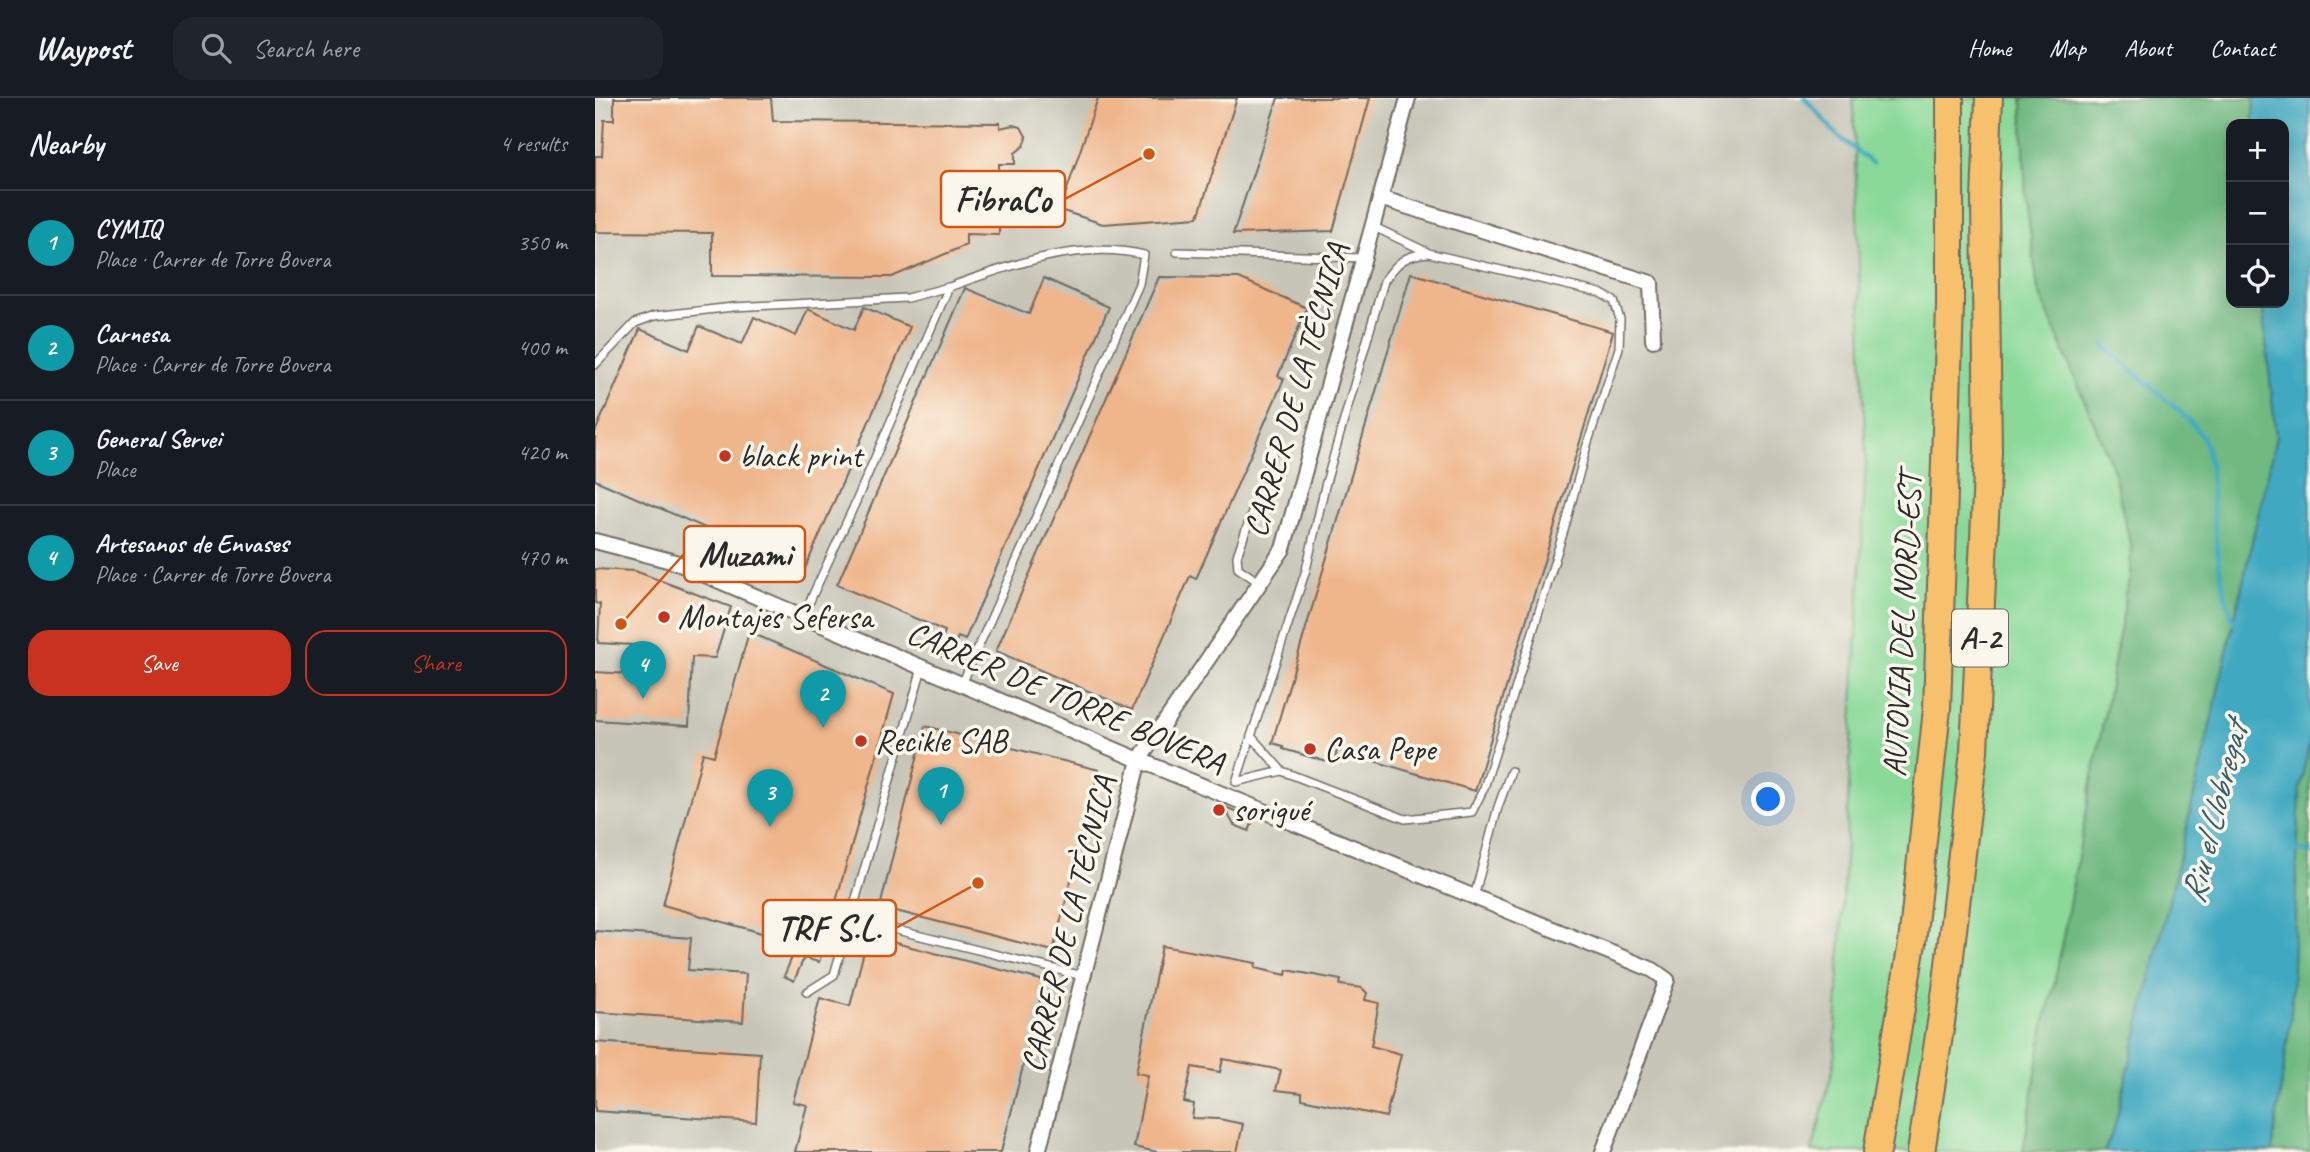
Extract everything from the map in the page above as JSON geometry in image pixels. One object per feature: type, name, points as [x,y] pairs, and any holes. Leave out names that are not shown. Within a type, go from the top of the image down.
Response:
[{"type":"highway","points":[[1932,98],[1950,306]]},
{"type":"highway","name":"AUTOVIA DEL NORD-EST","points":[[1877,1152],[1912,943],[1937,709],[1950,306],[1950,98]]},
{"type":"highway","name":"A-2","points":[[1921,1152],[1946,990],[1974,751],[1989,452],[1985,200],[1989,105]]},
{"type":"street","name":"CARRER DE LA TÈCNICA","points":[[1038,1152],[1139,760],[1283,549],[1408,98]]},
{"type":"street","points":[[1380,198],[1651,283],[1653,340]]},
{"type":"street","name":"CARRER DE TORRE BOVERA","points":[[595,541],[675,562],[1139,760],[1653,970],[1667,980],[1603,1152]]},
{"type":"lane","points":[[1251,736],[1282,771],[1405,819],[1472,812],[1484,788],[1507,716],[1565,527],[1587,444],[1619,348],[1620,318],[1614,300],[1600,293],[1428,253],[1373,226]]},
{"type":"lane","points":[[595,366],[635,323],[655,316],[733,307],[907,298],[949,287],[989,271],[1067,253],[1128,251],[1144,255],[1139,284],[962,684]]},
{"type":"lane","points":[[1177,252],[1363,258]]},
{"type":"lane","points":[[1230,797],[1306,570],[1328,473],[1384,281],[1398,262],[1417,254],[1428,253]]},
{"type":"lane","points":[[803,616],[949,287]]},
{"type":"lane","points":[[1260,583],[1238,568],[1237,556],[1278,437]]},
{"type":"lane","points":[[807,992],[834,975],[922,667]]},
{"type":"lane","points":[[1236,782],[1282,771]]},
{"type":"lane","points":[[1474,897],[1498,807],[1511,771]]},
{"type":"lane","points":[[852,919],[1083,976]]},
{"type":"shaded area","points":[[595,98],[1853,98],[1866,465],[1834,1064],[1812,1152],[595,1152]]},
{"type":"green space","points":[[1853,98],[2022,98],[2026,199],[2038,290],[2113,468],[2131,547],[2130,579],[2125,594],[2054,986],[2045,1020],[2023,1152],[1812,1152],[1834,1064],[1866,465]]},
{"type":"green space","points":[[2022,98],[2254,98],[2253,119],[2226,119],[2226,308],[2263,308],[2276,437],[2187,826],[2114,1129],[2104,1152],[2023,1152],[2045,1020],[2054,986],[2125,594],[2130,579],[2131,547],[2113,468],[2038,290],[2026,199]]},
{"type":"green space","points":[[2310,740],[2310,1152],[2272,1152],[2291,1015],[2300,788]]},
{"type":"water","name":"Riu el Llobregat","points":[[2254,98],[2310,98],[2310,740],[2300,788],[2291,1015],[2272,1152],[2104,1152],[2114,1129],[2187,826],[2276,437],[2263,308],[2289,308],[2289,119],[2253,119]]},
{"type":"building","points":[[614,98],[771,98],[773,121],[1000,123],[1000,128],[1013,125],[1021,127],[1027,138],[1024,146],[1015,153],[1015,164],[999,164],[999,235],[966,234],[966,245],[892,277],[712,276],[712,233],[595,232],[595,156],[602,156],[604,120],[614,120]]},
{"type":"building","points":[[1098,98],[1237,98],[1198,217],[1103,224],[1060,210]]},
{"type":"building","points":[[1278,98],[1370,98],[1333,231],[1233,234]]},
{"type":"building","points":[[1411,273],[1613,332],[1475,791],[1337,750],[1334,764],[1283,749],[1283,746],[1272,743]]},
{"type":"building","points":[[1159,277],[1239,278],[1307,308],[1278,376],[1284,379],[1196,579],[1190,576],[1132,710],[996,651]]},
{"type":"building","points":[[1044,278],[1109,307],[965,640],[958,637],[948,659],[936,654],[945,631],[837,585],[965,288],[1029,314]]},
{"type":"building","name":"black print","points":[[864,307],[910,327],[804,571],[769,556],[774,539],[754,533],[749,547],[595,480],[595,432],[640,329],[689,350],[699,326],[742,344],[754,317],[796,336],[808,309],[854,330]]},
{"type":"building","points":[[595,569],[635,571],[731,607],[715,658],[692,657],[689,726],[595,720],[595,672],[648,675],[650,646],[598,643],[600,604],[595,603]]},
{"type":"building","points":[[749,632],[894,694],[819,962],[804,958],[794,981],[784,976],[793,955],[774,950],[776,937],[663,905],[703,753],[714,756]]},
{"type":"building","points":[[925,726],[1099,770],[1053,951],[880,907]]},
{"type":"building","points":[[1223,806],[1254,819],[1249,831],[1234,825]]},
{"type":"building","points":[[595,931],[691,938],[688,970],[746,974],[743,1022],[595,1012]]},
{"type":"building","points":[[868,936],[1045,981],[1001,1152],[795,1152],[807,1105],[793,1102],[820,998],[850,1006]]},
{"type":"building","points":[[1162,946],[1256,963],[1255,968],[1286,975],[1287,970],[1341,980],[1340,985],[1362,988],[1367,993],[1365,1000],[1379,1003],[1371,1046],[1401,1054],[1386,1117],[1302,1099],[1302,1093],[1276,1090],[1281,1070],[1223,1059],[1220,1072],[1192,1067],[1184,1102],[1194,1104],[1192,1118],[1219,1119],[1243,1124],[1237,1152],[1157,1152],[1134,1147],[1148,1075],[1136,1073]]},
{"type":"building","points":[[595,1042],[760,1053],[756,1122],[595,1111]]},
{"type":"waterway","points":[[1805,98],[1837,135],[1872,163]]},
{"type":"waterway","points":[[2103,345],[2183,414],[2203,440],[2210,464],[2222,581],[2236,625]]},
{"type":"waterway","points":[[2294,850],[2310,852]]},
{"type":"place","name":"FibraCo","points":[[1149,154]]},
{"type":"place","name":"black print","points":[[725,456]]},
{"type":"place","name":"Montajes Sefersa","points":[[664,617]]},
{"type":"place","name":"Muzami","points":[[621,624]]},
{"type":"place","name":"Artesanos de Envases","points":[[643,699]]},
{"type":"place","name":"Carnesa","points":[[823,728]]},
{"type":"place","name":"Recikle SAB","points":[[861,741]]},
{"type":"place","name":"Casa Pepe","points":[[1310,749]]},
{"type":"place","name":"sorigué","points":[[1219,810]]},
{"type":"place","name":"CYMIQ","points":[[941,825]]},
{"type":"place","name":"General Servei","points":[[770,827]]},
{"type":"place","name":"TRF S.L.","points":[[978,883]]}]
